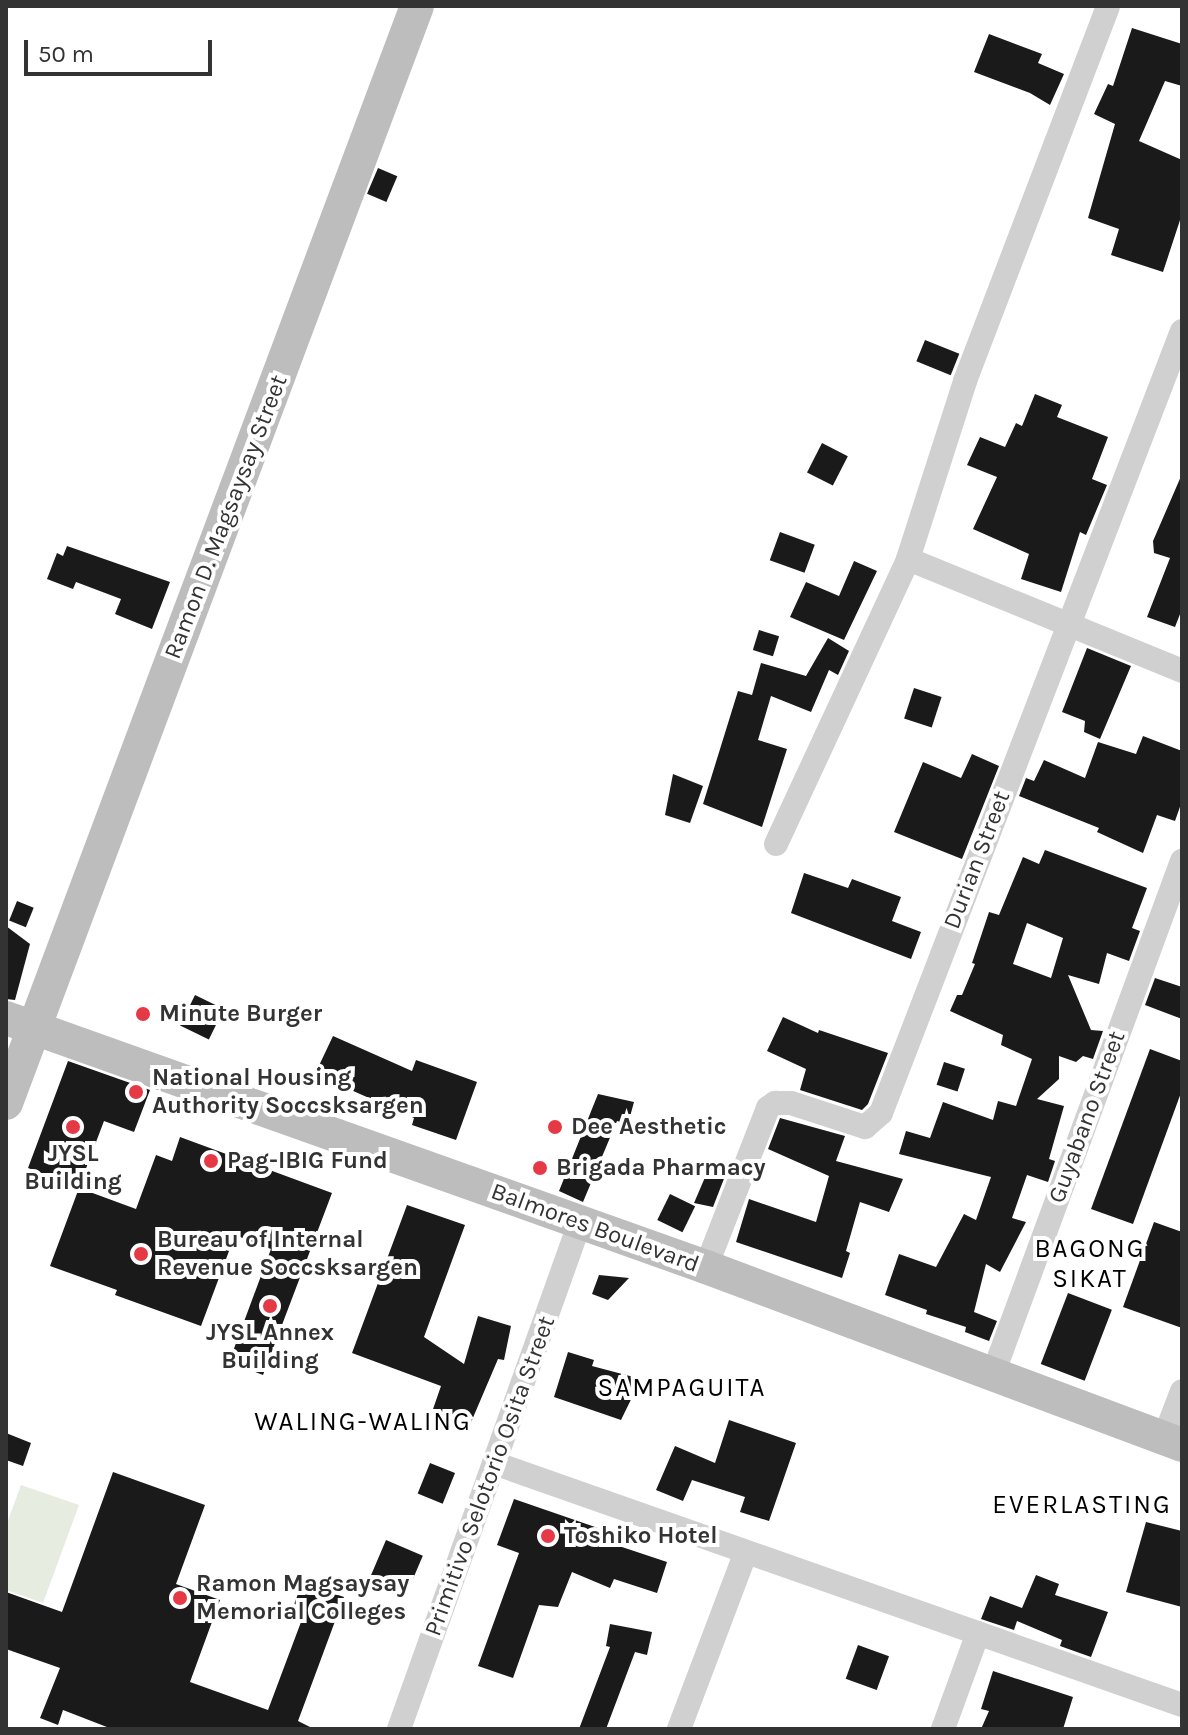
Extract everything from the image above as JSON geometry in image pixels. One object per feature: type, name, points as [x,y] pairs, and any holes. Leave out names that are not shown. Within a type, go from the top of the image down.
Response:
[{"type":"main road","name":"Ramon D. Magsaysay Street","points":[[6,1103],[20,1023],[417,6]]},
{"type":"main road","name":"Balmores Boulevard","points":[[20,1023],[706,1267],[1173,1442]]},
{"type":"street","points":[[776,844],[908,559],[965,381],[1108,6]]},
{"type":"street","name":"Durian Street","points":[[706,1267],[768,1108],[775,1103],[791,1103],[865,1127],[881,1113],[1066,624],[1182,331]]},
{"type":"street","points":[[908,559],[1182,671]]},
{"type":"street","name":"Guyabano Street","points":[[993,1374],[1182,861]]},
{"type":"street","name":"Primitivo Selotorio Osita Street","points":[[399,1729],[580,1222]]},
{"type":"street","points":[[1173,1442],[1182,1391]]},
{"type":"street","points":[[494,1463],[1182,1705]]},
{"type":"street","points":[[679,1729],[746,1552]]},
{"type":"street","points":[[943,1729],[978,1633]]},
{"type":"shaded area","points":[[21,1485],[79,1505],[43,1603],[6,1590],[6,1526]]},
{"type":"building","points":[[1132,28],[1182,44],[1182,86],[1165,81],[1139,141],[1182,160],[1182,214],[1163,272],[1111,255],[1119,229],[1088,218],[1115,124],[1094,114],[1108,84],[1113,86]]},
{"type":"building","points":[[989,34],[1042,54],[1038,63],[1064,74],[1050,105],[1030,93],[974,72]]},
{"type":"building","points":[[378,168],[397,176],[386,202],[367,194]]},
{"type":"building","points":[[925,340],[959,354],[951,375],[916,361]]},
{"type":"building","points":[[1035,394],[1062,405],[1057,417],[1108,437],[1092,479],[1107,485],[1086,535],[1080,532],[1061,592],[1021,579],[1029,554],[973,529],[997,477],[967,465],[980,437],[1005,447],[1016,423],[1022,426]]},
{"type":"building","points":[[822,443],[848,456],[833,486],[807,472]]},
{"type":"building","points":[[1182,474],[1182,609],[1175,627],[1147,617],[1170,558],[1154,553],[1153,541]]},
{"type":"building","points":[[780,532],[815,545],[805,573],[770,560]]},
{"type":"building","points":[[67,546],[170,582],[152,629],[115,614],[121,599],[76,582],[73,589],[47,579],[57,553],[63,556]]},
{"type":"building","points":[[854,561],[877,571],[844,640],[790,617],[806,582],[839,596]]},
{"type":"building","points":[[759,630],[779,636],[773,656],[753,650]]},
{"type":"building","points":[[828,638],[849,651],[838,675],[829,670],[811,712],[771,696],[758,740],[787,749],[762,827],[703,804],[738,691],[752,695],[761,663],[806,676]]},
{"type":"building","points":[[1087,648],[1131,666],[1100,739],[1084,732],[1085,721],[1062,712]]},
{"type":"building","points":[[914,688],[942,697],[932,727],[904,718]]},
{"type":"building","points":[[1143,736],[1182,751],[1182,801],[1175,821],[1157,815],[1143,853],[1097,832],[1099,828],[1019,796],[1026,778],[1034,781],[1044,760],[1085,778],[1098,742],[1136,754]]},
{"type":"building","points":[[972,754],[999,766],[962,859],[894,832],[923,762],[961,778]]},
{"type":"building","points":[[673,774],[703,786],[690,823],[665,815]]},
{"type":"building","points":[[1045,850],[1147,888],[1132,928],[1140,931],[1129,961],[1107,953],[1099,984],[1068,975],[1091,1030],[1103,1031],[1093,1059],[1083,1056],[1076,1062],[1059,1056],[1059,1079],[1037,1099],[1064,1106],[1049,1159],[1055,1161],[1048,1182],[1027,1175],[1012,1218],[1026,1222],[1000,1272],[986,1264],[974,1312],[997,1321],[989,1341],[965,1332],[966,1327],[926,1314],[927,1310],[885,1295],[899,1254],[936,1267],[964,1214],[976,1220],[991,1177],[899,1154],[906,1131],[930,1138],[943,1102],[993,1120],[998,1101],[1016,1106],[1032,1059],[1001,1045],[1003,1035],[950,1011],[957,995],[962,995],[975,964],[972,963],[989,912],[999,915],[1023,857],[1039,864]],"holes":[[[1027,923],[1063,938],[1051,978],[1013,964]]]},
{"type":"building","points":[[804,873],[848,888],[852,879],[901,897],[892,921],[921,932],[911,959],[791,913]]},
{"type":"building","points":[[17,901],[34,908],[26,927],[9,920]]},
{"type":"building","points":[[6,926],[30,944],[15,1000],[6,999]]},
{"type":"building","points":[[1155,978],[1182,987],[1182,1019],[1145,1005]]},
{"type":"building","points":[[195,995],[224,1009],[209,1040],[180,1026]]},
{"type":"building","points":[[783,1017],[818,1033],[819,1030],[888,1053],[868,1104],[862,1110],[800,1090],[806,1069],[767,1051]]},
{"type":"building","points":[[333,1036],[412,1071],[416,1060],[477,1082],[456,1140],[412,1125],[414,1118],[315,1074]]},
{"type":"building","points":[[1150,1049],[1182,1061],[1182,1090],[1133,1224],[1091,1209]]},
{"type":"building","name":"JYSL Building","points":[[68,1061],[150,1090],[134,1132],[104,1121],[79,1187],[28,1168]]},
{"type":"building","points":[[944,1062],[965,1069],[958,1092],[937,1085]]},
{"type":"building","points":[[598,1094],[634,1102],[628,1124],[617,1121],[583,1202],[559,1191]]},
{"type":"building","points":[[780,1118],[845,1136],[836,1161],[903,1179],[889,1212],[860,1202],[842,1278],[736,1242],[749,1199],[816,1222],[829,1176],[768,1149]]},
{"type":"building","points":[[180,1137],[332,1193],[263,1375],[229,1362],[271,1249],[235,1235],[201,1326],[115,1295],[117,1290],[50,1266],[79,1188],[136,1209],[156,1155],[172,1161]]},
{"type":"building","points":[[709,1168],[727,1171],[713,1207],[694,1203]]},
{"type":"building","points":[[670,1194],[695,1206],[682,1232],[657,1220]]},
{"type":"building","points":[[407,1205],[465,1225],[424,1337],[464,1364],[478,1316],[511,1326],[504,1360],[498,1359],[469,1427],[432,1412],[441,1386],[352,1353]]},
{"type":"building","points":[[1154,1222],[1182,1232],[1182,1328],[1123,1307]]},
{"type":"building","points":[[599,1275],[629,1278],[608,1300],[592,1294]]},
{"type":"building","points":[[1068,1293],[1112,1310],[1085,1381],[1041,1364]]},
{"type":"building","points":[[568,1352],[594,1360],[592,1366],[641,1379],[621,1420],[554,1397]]},
{"type":"building","points":[[729,1420],[796,1443],[769,1521],[740,1512],[745,1497],[692,1480],[683,1501],[656,1490],[675,1446],[715,1463]]},
{"type":"building","points":[[6,1433],[31,1443],[23,1466],[6,1460]]},
{"type":"building","points":[[430,1463],[455,1473],[443,1504],[418,1494]]},
{"type":"building","points":[[113,1472],[205,1505],[176,1584],[220,1600],[190,1682],[268,1710],[301,1622],[289,1618],[302,1583],[344,1597],[298,1721],[314,1729],[112,1729],[63,1710],[58,1725],[40,1718],[60,1668],[6,1649],[6,1592],[62,1612]]},
{"type":"building","points":[[514,1499],[598,1528],[595,1538],[667,1562],[657,1593],[614,1579],[610,1588],[572,1572],[558,1607],[539,1605],[513,1678],[478,1666],[519,1553],[497,1545]]},
{"type":"building","points":[[1146,1522],[1182,1531],[1182,1607],[1126,1592]]},
{"type":"building","points":[[386,1540],[423,1556],[406,1595],[369,1580]]},
{"type":"building","points":[[1036,1575],[1059,1584],[1055,1595],[1108,1612],[1091,1657],[1060,1646],[1062,1640],[1017,1621],[1014,1630],[981,1619],[990,1596],[1022,1608]]},
{"type":"building","points":[[610,1624],[652,1632],[647,1655],[635,1652],[606,1729],[579,1729],[610,1647],[606,1646]]},
{"type":"building","points":[[858,1645],[889,1656],[877,1690],[846,1679]]},
{"type":"building","points":[[993,1671],[1073,1697],[1063,1729],[981,1729],[989,1711],[981,1709]]},
{"type":"place","name":"Minute Burger","points":[[143,1014]]},
{"type":"place","name":"National Housing Authority Soccsksargen","points":[[136,1092]]},
{"type":"place","name":"JYSL Building","points":[[73,1127]]},
{"type":"place","name":"Dee Aesthetic","points":[[555,1127]]},
{"type":"place","name":"Pag-IBIG Fund","points":[[211,1161]]},
{"type":"place","name":"Brigada Pharmacy","points":[[540,1168]]},
{"type":"place","name":"Bureau of Internal Revenue Soccsksargen","points":[[141,1254]]},
{"type":"place","name":"JYSL Annex Building","points":[[270,1306]]},
{"type":"place","name":"Toshiko Hotel","points":[[548,1536]]},
{"type":"place","name":"Ramon Magsaysay Memorial Colleges","points":[[180,1598]]},
{"type":"district","name":"BAGONG SIKAT","points":[[1090,1264]]},
{"type":"district","name":"SAMPAGUITA","points":[[682,1388]]},
{"type":"district","name":"WALING-WALING","points":[[363,1422]]},
{"type":"district","name":"EVERLASTING","points":[[1082,1505]]}]
